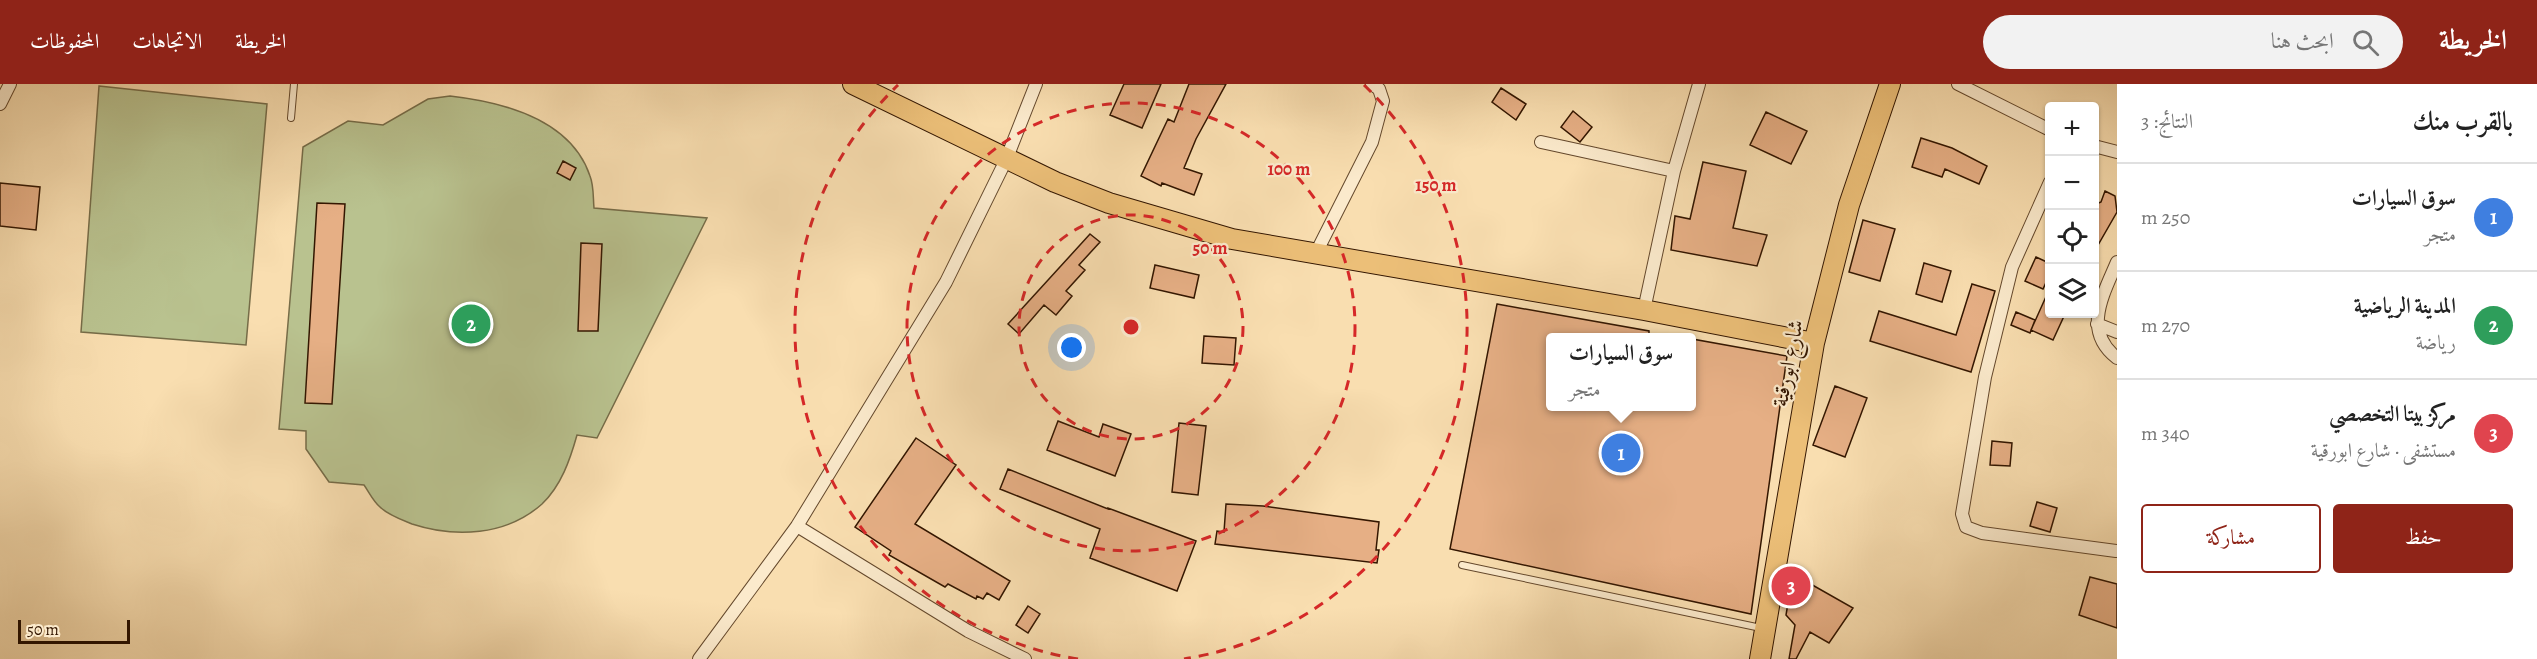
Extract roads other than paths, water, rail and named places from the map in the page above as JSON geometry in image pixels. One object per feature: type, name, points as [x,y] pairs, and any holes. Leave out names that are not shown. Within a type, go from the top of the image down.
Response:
[{"type":"main road","points":[[853,84],[1055,182],[1109,203],[1232,239],[1644,310],[1814,343]]},
{"type":"main road","name":"شارع ابورقية","points":[[1760,659],[1814,343],[1849,205],[1890,84]]},
{"type":"street","points":[[0,104],[10,84]]},
{"type":"street","points":[[699,659],[797,526],[946,282],[1006,160],[1036,84]]},
{"type":"street","points":[[1644,310],[1674,171],[1699,84]]},
{"type":"street","points":[[1958,84],[2045,128]]},
{"type":"street","points":[[1315,255],[1372,142],[1383,101],[1379,86]]},
{"type":"street","points":[[1540,142],[1674,171]]},
{"type":"street","points":[[2099,147],[2117,152]]},
{"type":"street","points":[[2045,191],[2012,267],[1985,377],[1962,514],[1966,527],[1982,533],[2117,551]]},
{"type":"street","points":[[2117,262],[2099,303],[2097,324],[2105,349],[2117,358]]},
{"type":"street","points":[[2097,324],[2117,332]]},
{"type":"street","points":[[797,526],[968,631],[1025,659]]},
{"type":"lane","points":[[291,118],[294,84]]},
{"type":"lane","points":[[1462,565],[1765,629]]},
{"type":"place","name":"المدينة الرياضية","points":[[471,324]]},
{"type":"place","name":"سوق السيارات","points":[[1621,453]]},
{"type":"place","name":"مركز بيتا التخصصي","points":[[1791,586]]}]
